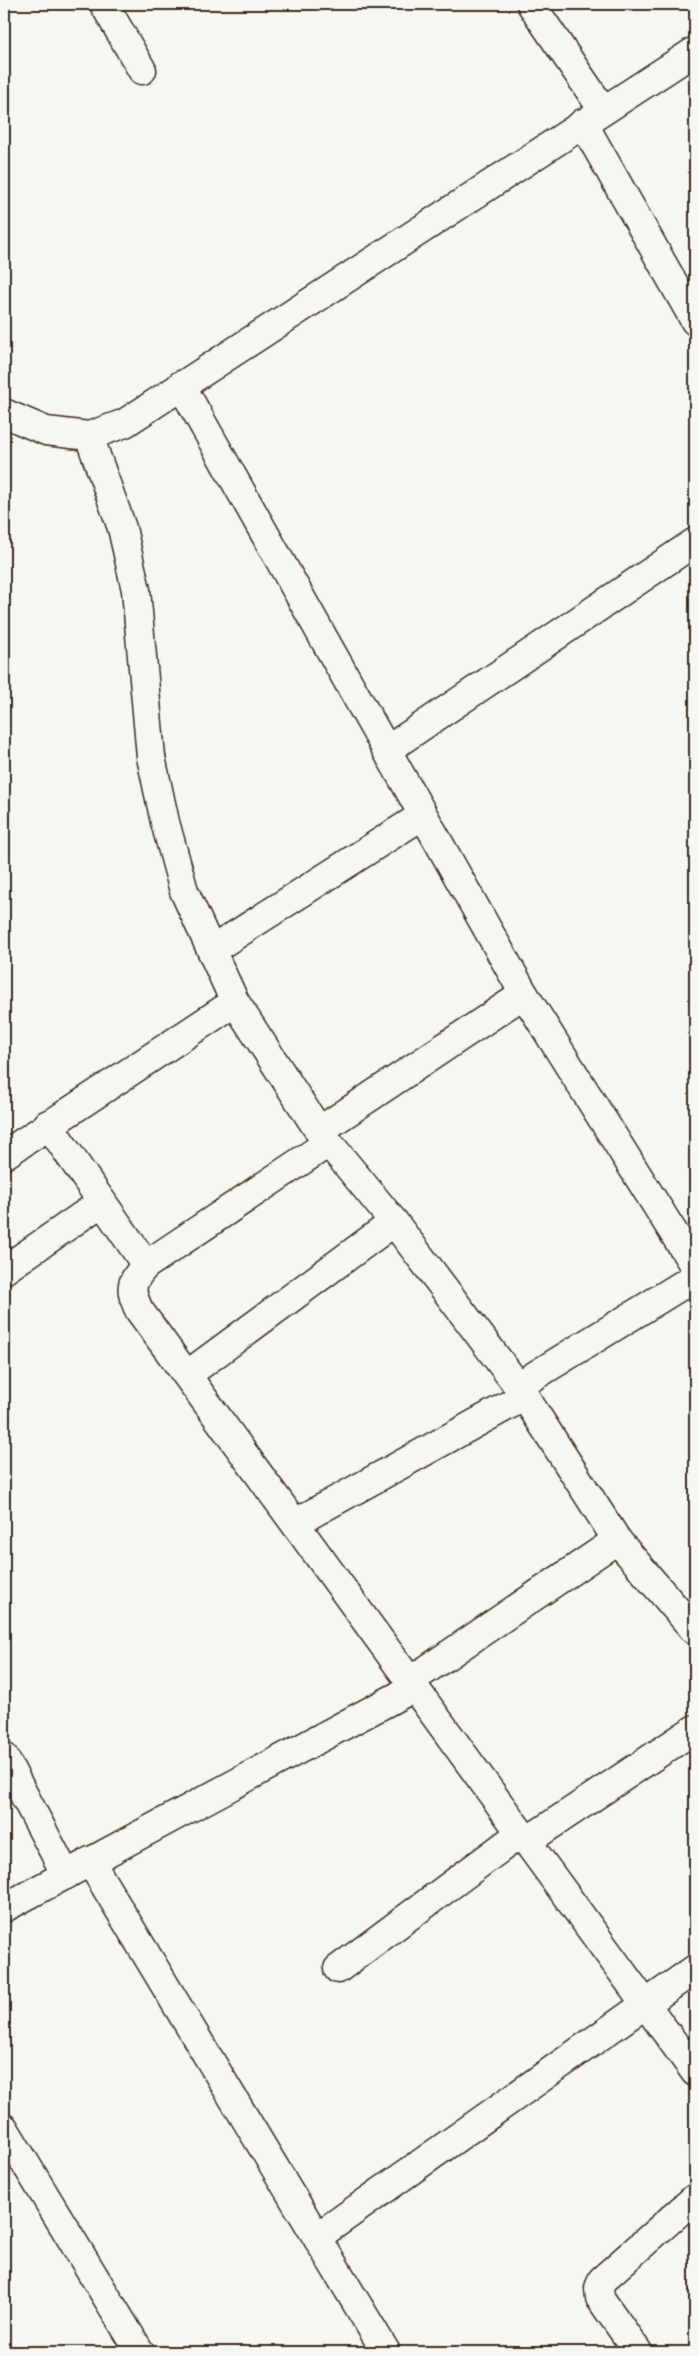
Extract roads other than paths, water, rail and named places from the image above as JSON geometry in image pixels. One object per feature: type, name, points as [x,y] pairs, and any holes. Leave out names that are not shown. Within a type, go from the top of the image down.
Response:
[{"type":"street","points":[[104,4],[142,70]]},
{"type":"street","points":[[532,4],[593,117],[695,321]]},
{"type":"street","points":[[4,413],[46,431],[89,436],[125,423],[695,51]]},
{"type":"street","points":[[181,385],[524,994],[695,1267]]},
{"type":"street","points":[[89,436],[122,528],[136,590],[151,757],[165,822],[184,890],[235,1002],[324,1137],[394,1222],[521,1391],[617,1540],[693,1623]]},
{"type":"street","points":[[387,750],[695,542]]},
{"type":"street","points":[[212,950],[423,814]]},
{"type":"street","points":[[524,994],[146,1265],[135,1278],[131,1293],[139,1310],[186,1375],[695,2072]]},
{"type":"street","points":[[4,1155],[48,1124],[235,1002]]},
{"type":"street","points":[[48,1124],[146,1265]]},
{"type":"street","points":[[4,1270],[102,1202]]},
{"type":"street","points":[[186,1375],[394,1222]]},
{"type":"street","points":[[295,1523],[521,1391],[695,1277]]},
{"type":"street","points":[[4,1908],[412,1684],[617,1540]]},
{"type":"street","points":[[338,1969],[524,1837],[695,1729]]},
{"type":"street","points":[[4,1757],[66,1875]]},
{"type":"street","points":[[90,1862],[386,2352]]},
{"type":"street","points":[[317,2237],[695,1969]]},
{"type":"street","points":[[4,2128],[140,2352]]},
{"type":"street","points":[[638,2352],[600,2298],[599,2288],[602,2280],[695,2198]]}]
